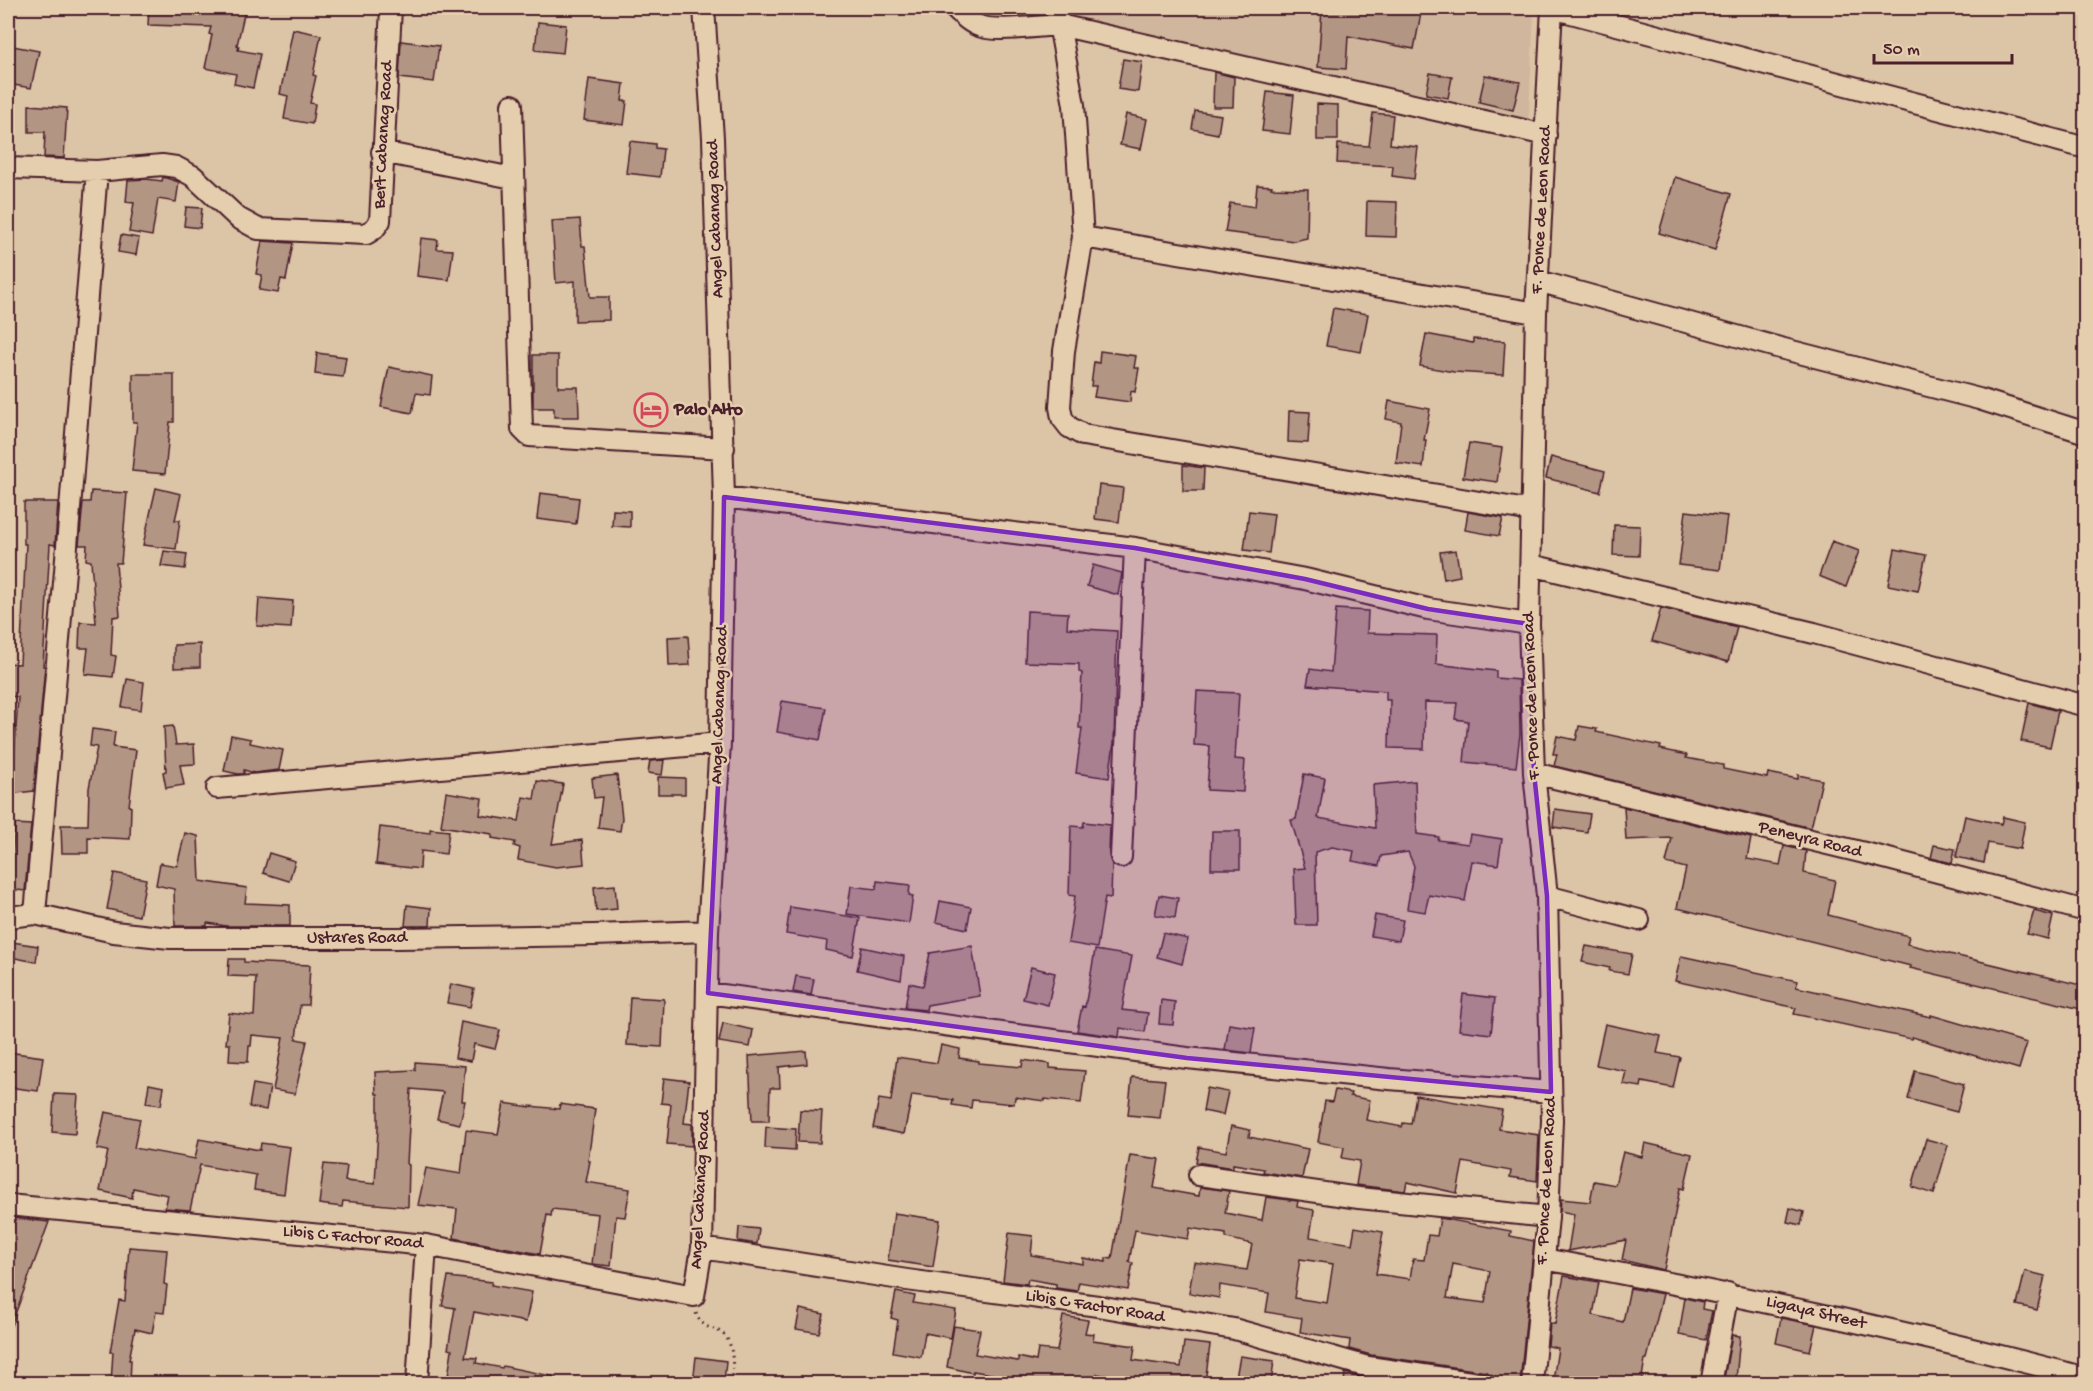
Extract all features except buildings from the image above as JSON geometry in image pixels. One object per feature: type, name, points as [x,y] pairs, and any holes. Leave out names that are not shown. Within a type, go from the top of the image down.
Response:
[{"type":"street","name":"Bert Cabanag Road","points":[[8,168],[97,171],[162,165],[176,167],[193,176],[238,218],[258,229],[366,234],[380,221],[391,8]]},
{"type":"street","name":"Angel Cabanag Road","points":[[694,1296],[702,1248],[708,931],[720,743],[724,496],[713,138],[704,8]]},
{"type":"street","points":[[955,8],[965,18],[982,27],[1057,16],[1546,135]]},
{"type":"street","points":[[1552,8],[2085,148]]},
{"type":"street","name":"F. Ponce de Leon Road","points":[[1532,1383],[1548,1217],[1551,1092],[1547,896],[1534,773],[1529,624],[1536,312],[1552,8]]},
{"type":"street","points":[[1057,16],[1074,105],[1083,237],[1064,351],[1060,407],[1062,418],[1069,426],[1083,435],[1532,511]]},
{"type":"street","points":[[512,105],[522,429],[529,436],[724,448]]},
{"type":"street","points":[[382,152],[513,178]]},
{"type":"street","points":[[35,914],[97,171]]},
{"type":"street","points":[[1083,237],[1536,312]]},
{"type":"street","points":[[1538,281],[1780,348],[1979,399],[2085,433]]},
{"type":"street","points":[[724,496],[1135,548],[1305,579],[1428,609],[1529,624]]},
{"type":"street","points":[[1121,857],[1135,548]]},
{"type":"street","points":[[1531,565],[1814,633],[2085,706]]},
{"type":"street","points":[[217,788],[720,743]]},
{"type":"street","name":"Peneyra Road","points":[[1534,773],[1877,856],[2085,911]]},
{"type":"street","points":[[1547,896],[1639,920]]},
{"type":"street","name":"Ustares Road","points":[[8,917],[35,914],[114,932],[170,938],[399,938],[708,931]]},
{"type":"street","points":[[708,993],[1187,1058],[1389,1079],[1551,1092]]},
{"type":"street","points":[[1198,1175],[1359,1198],[1548,1217]]},
{"type":"street","name":"Libis C Factor Road","points":[[8,1205],[426,1245],[694,1296]]},
{"type":"street","points":[[417,1383],[426,1245]]},
{"type":"street","name":"Libis C Factor Road","points":[[702,1248],[907,1280],[1098,1306],[1234,1329],[1368,1367],[1485,1383]]},
{"type":"street","name":"Ligaya Street","points":[[1544,1259],[1728,1293],[2002,1355],[2085,1378]]},
{"type":"street","points":[[1712,1383],[1728,1293]]},
{"type":"path","points":[[694,1296],[698,1319],[708,1328],[723,1334],[728,1342],[733,1383]]},
{"type":"highlighted area","points":[[724,497],[1135,548],[1305,579],[1428,609],[1529,624],[1534,773],[1547,896],[1551,1092],[1187,1058],[708,993],[720,743]]},
{"type":"shaded area","points":[[1061,8],[1534,8],[1528,131],[1059,25]]},
{"type":"place","name":"Palo Alto","points":[[651,410]]}]
